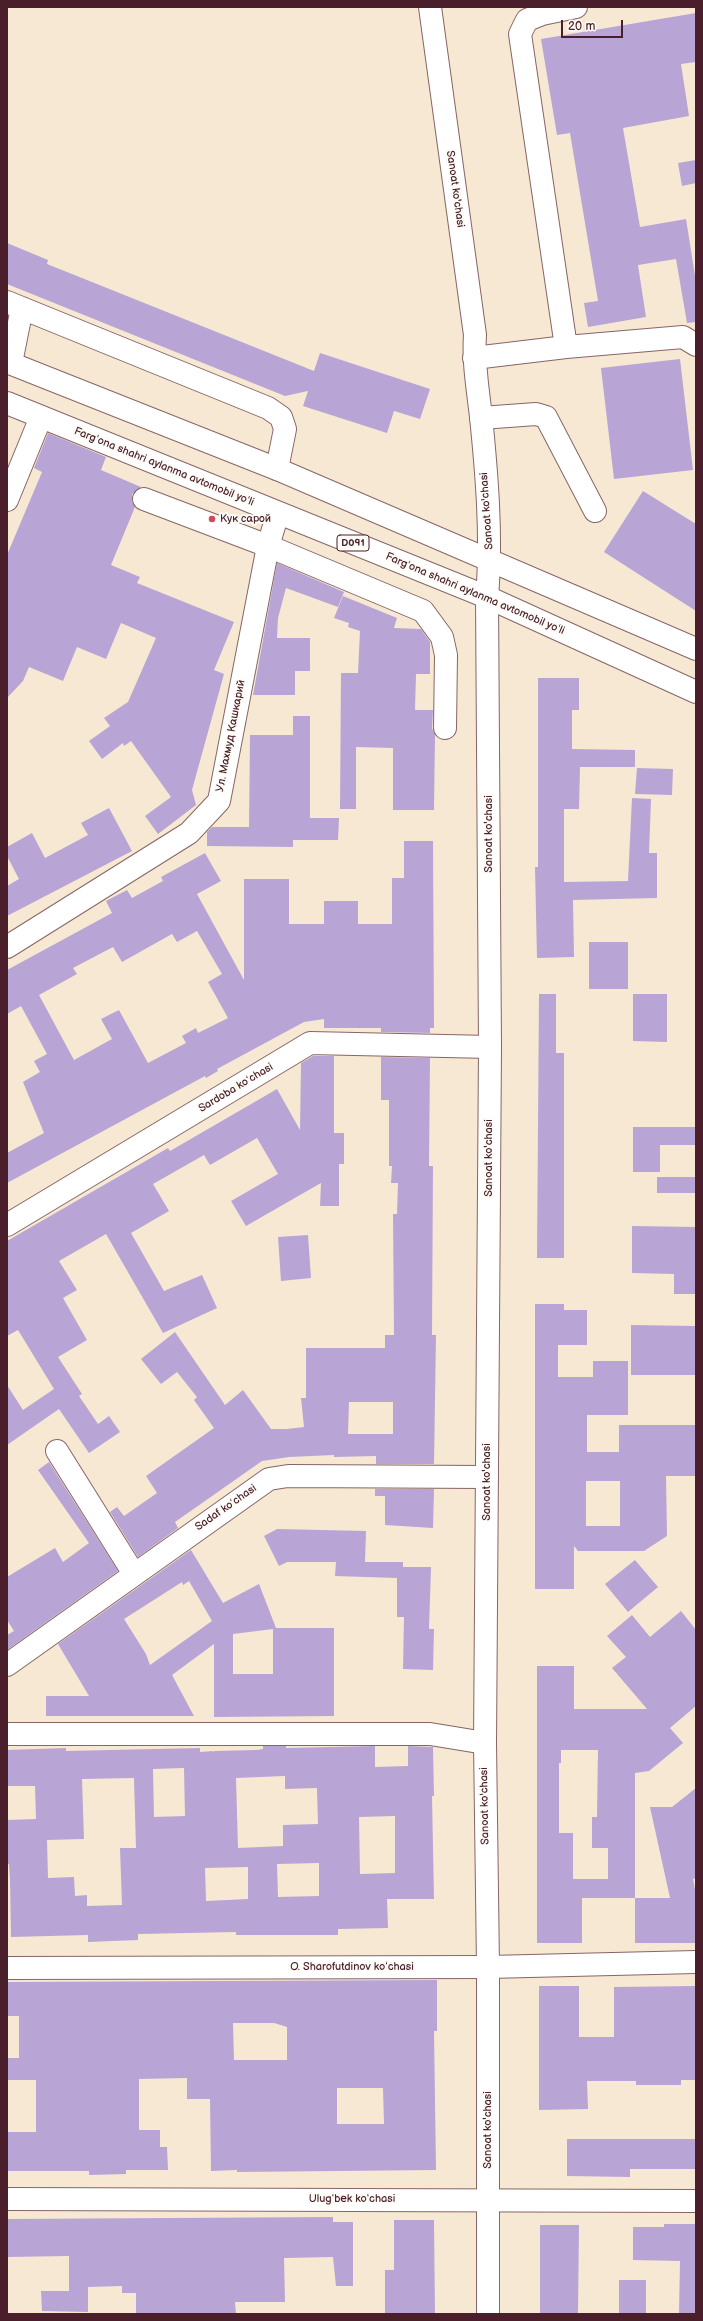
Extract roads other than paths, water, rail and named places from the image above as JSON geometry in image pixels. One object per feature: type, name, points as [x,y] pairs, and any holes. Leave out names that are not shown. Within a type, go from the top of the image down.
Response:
[{"type":"main road","name":"Sanoat ko'chasi","points":[[430,7],[475,336],[474,358],[481,418],[490,561],[487,597],[490,1047],[484,1743],[488,1966],[488,2314]]},
{"type":"main road","points":[[566,347],[520,34],[527,20],[542,14],[576,7]]},
{"type":"main road","points":[[277,470],[285,429],[281,417],[268,408],[15,305],[9,362],[277,470],[696,649]]},
{"type":"main road","points":[[474,358],[566,347],[683,337],[696,345]]},
{"type":"main road","name":"Fargʻona shahri aylanma avtomobil yoʻli","points":[[7,403],[487,597],[696,692]]},
{"type":"main road","points":[[481,418],[536,414],[546,417],[595,511]]},
{"type":"main road","points":[[7,500],[41,417]]},
{"type":"main road","points":[[144,499],[268,546],[423,611],[442,637],[446,655],[445,728]]},
{"type":"main road","name":"Ул. Махмуд Кашкарий","points":[[7,947],[189,833],[219,801],[268,546],[278,513]]},
{"type":"main road","name":"Sardoba koʻchasi","points":[[7,1225],[310,1043],[490,1047]]},
{"type":"main road","points":[[57,1451],[134,1574]]},
{"type":"main road","name":"Sadaf koʻchasi","points":[[7,1665],[269,1479],[288,1476],[487,1477]]},
{"type":"main road","points":[[7,1734],[430,1734],[484,1743]]},
{"type":"main road","name":"O. Sharofutdinov koʻchasi","points":[[7,1968],[488,1966],[696,1962]]},
{"type":"main road","name":"Ulugʻbek koʻchasi","points":[[7,2199],[696,2201]]},
{"type":"place","name":"Кук сарой","points":[[212,519]]}]
